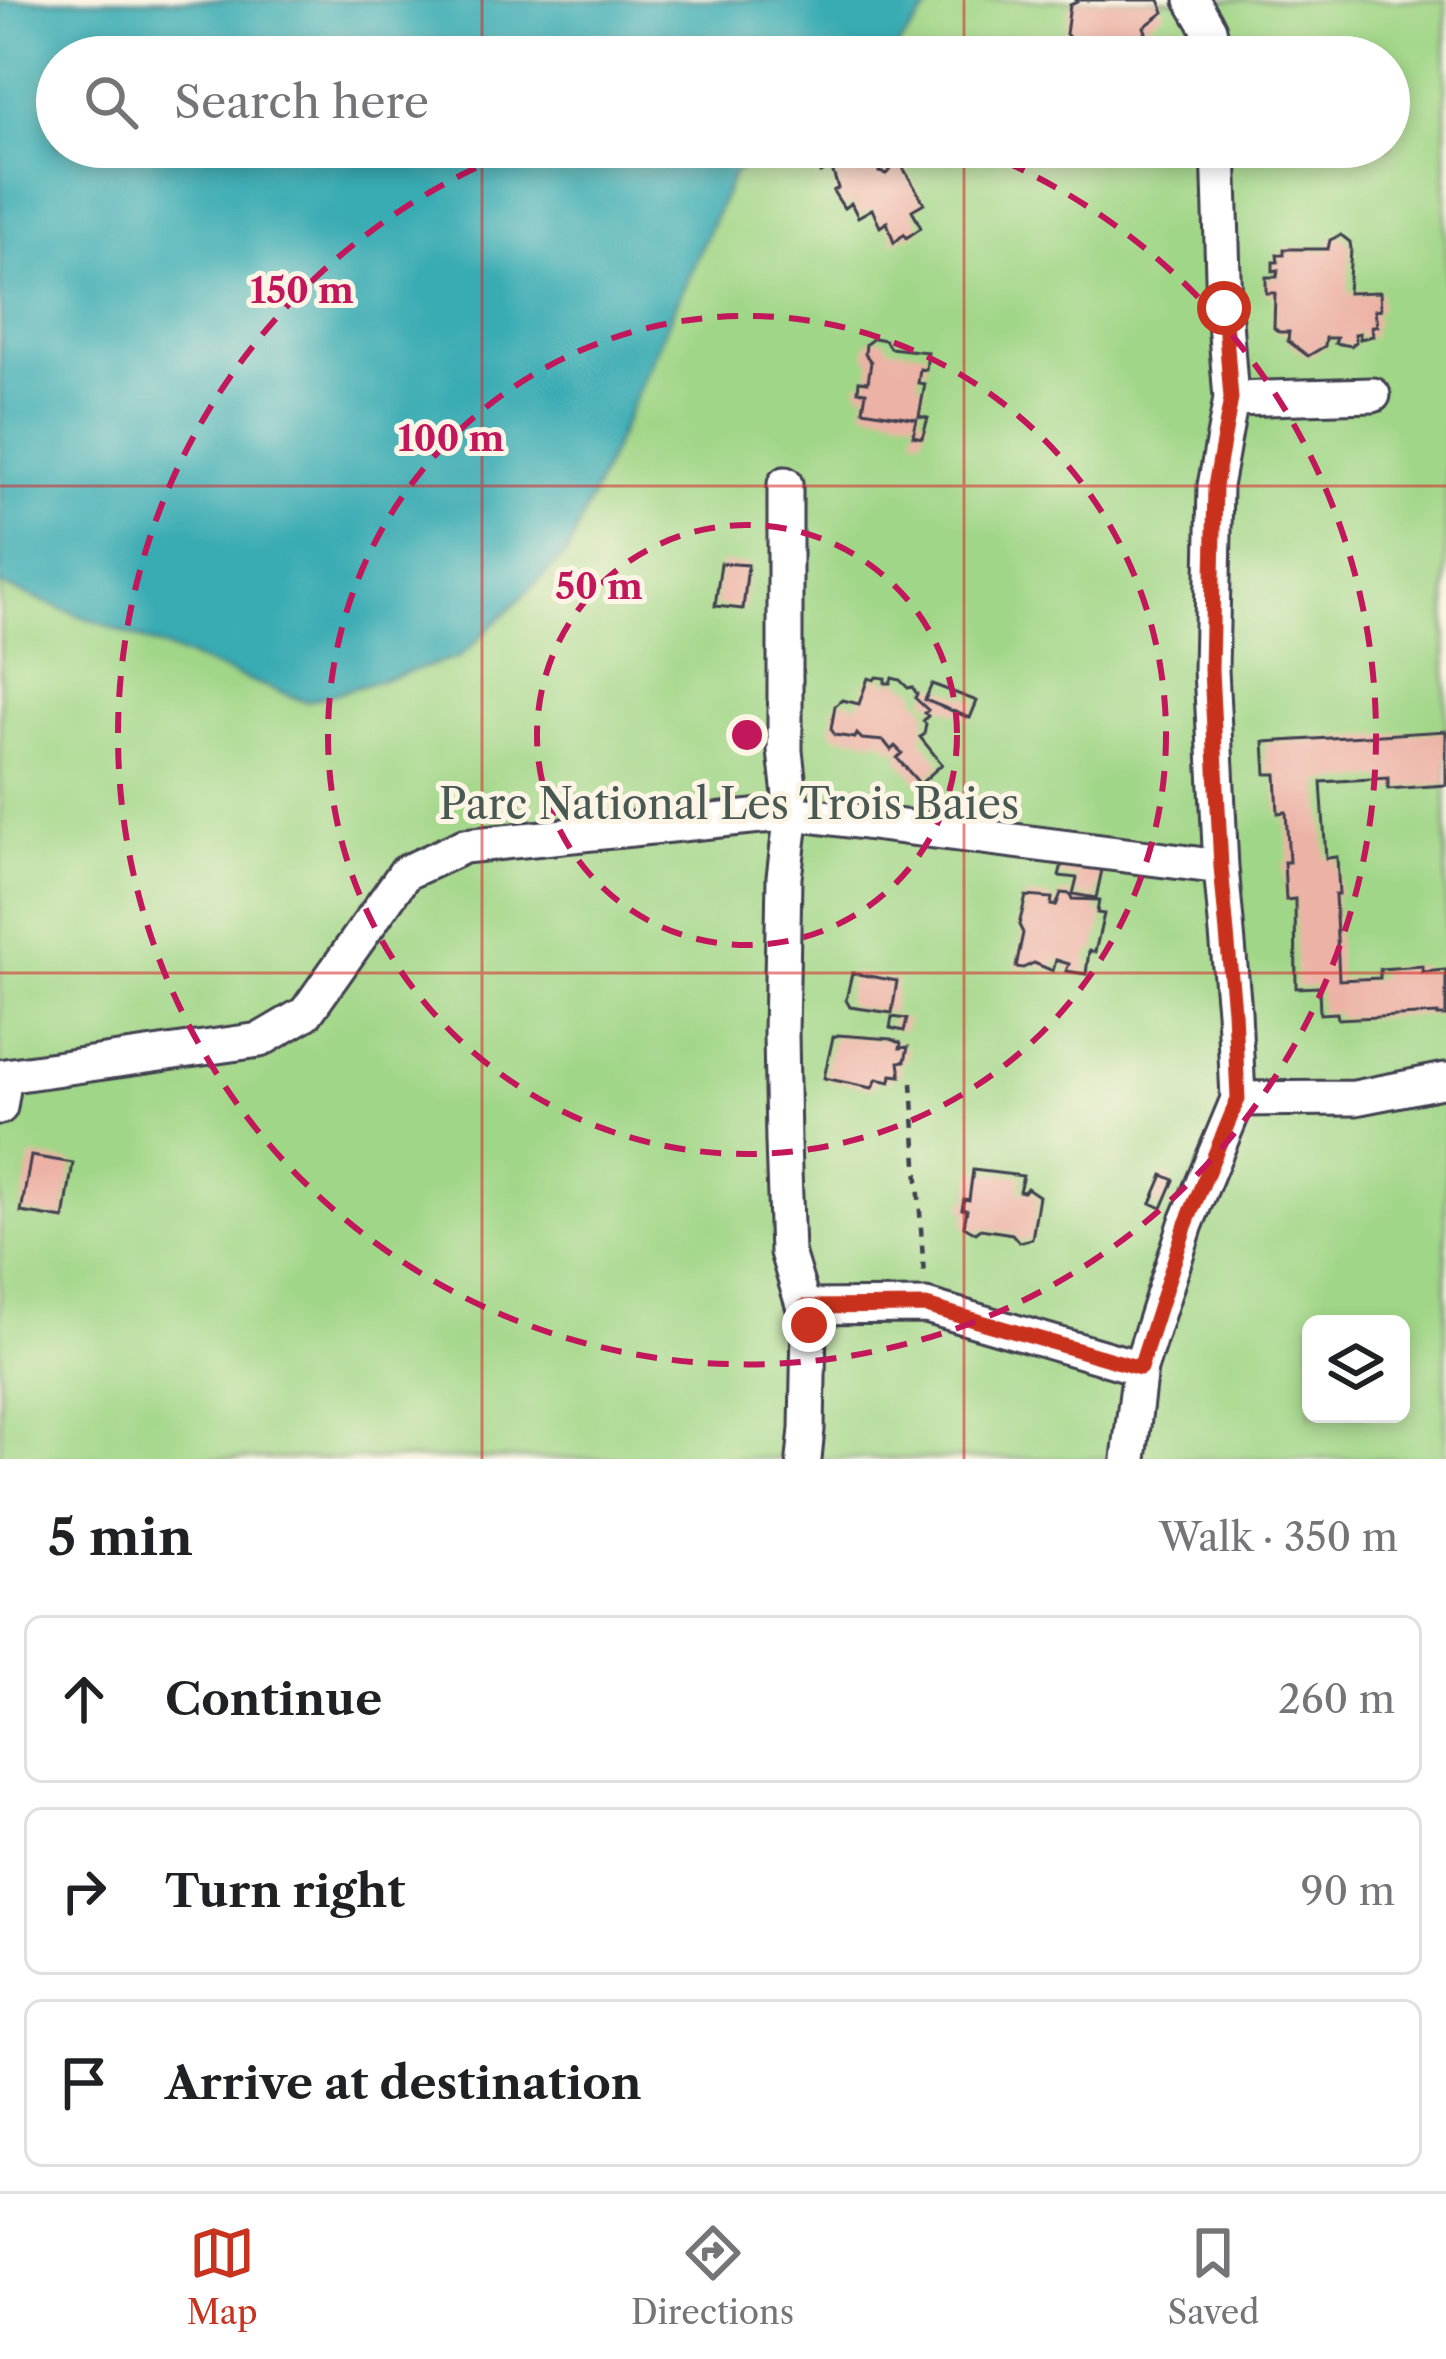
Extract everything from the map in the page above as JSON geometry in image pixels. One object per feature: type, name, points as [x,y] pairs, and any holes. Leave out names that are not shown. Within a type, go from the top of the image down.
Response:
[{"type":"street","points":[[1192,0],[1210,36]]},
{"type":"street","points":[[1130,1459],[1140,1368],[1186,1224],[1238,1099],[1211,670],[1215,486],[1231,399],[1221,168]]},
{"type":"street","points":[[1231,399],[1373,394]]},
{"type":"street","points":[[785,484],[785,751],[792,813],[784,877],[782,1142],[788,1252],[809,1325],[803,1459]]},
{"type":"street","points":[[2,1092],[260,1040],[306,1013],[405,873],[464,847],[792,813],[1221,867]]},
{"type":"street","points":[[1238,1099],[1355,1098],[1446,1080]]},
{"type":"street","points":[[804,1307],[926,1306],[1140,1368]]},
{"type":"path","points":[[912,1083],[926,1306]]},
{"type":"green space","name":"Parc National Les Trois Baies","points":[[0,0],[1446,0],[1446,1459],[0,1459]]},
{"type":"water","points":[[0,0],[935,0],[907,36],[36,36],[36,168],[741,168],[734,173],[567,553],[460,657],[306,702],[0,585]]},
{"type":"building","points":[[1159,0],[1164,12],[1144,27],[1141,36],[1068,36],[1070,5]]},
{"type":"building","points":[[881,168],[879,172],[886,174],[892,168],[903,168],[924,203],[912,210],[921,228],[894,243],[887,222],[880,227],[872,209],[858,217],[851,203],[844,208],[833,191],[838,188],[832,169]]},
{"type":"building","points":[[1341,235],[1351,249],[1348,293],[1380,292],[1377,326],[1372,326],[1373,336],[1360,339],[1360,333],[1355,334],[1351,346],[1326,338],[1325,346],[1308,356],[1288,341],[1289,332],[1274,328],[1275,293],[1266,293],[1266,277],[1277,277],[1273,262],[1278,262],[1277,255],[1284,255],[1284,249],[1328,249],[1330,240]]},
{"type":"building","points":[[874,338],[885,340],[890,348],[928,352],[926,370],[920,369],[918,383],[925,384],[919,416],[928,418],[922,438],[913,436],[917,419],[863,410],[866,392],[858,391],[859,381],[868,382],[871,362],[865,354],[866,344]]},
{"type":"building","points":[[721,563],[748,565],[743,609],[715,606]]},
{"type":"building","points":[[868,678],[912,687],[915,698],[928,710],[920,737],[942,764],[920,784],[897,758],[902,753],[895,746],[891,750],[884,741],[857,734],[855,738],[835,735],[831,729],[835,706],[842,700],[859,704]]},
{"type":"building","points":[[932,684],[977,701],[970,718],[925,700]]},
{"type":"building","points":[[1446,731],[1446,785],[1388,789],[1388,778],[1321,782],[1326,858],[1337,857],[1339,980],[1380,978],[1380,969],[1423,966],[1423,972],[1446,970],[1446,1016],[1338,1019],[1337,1013],[1320,1014],[1319,987],[1296,988],[1295,899],[1286,900],[1286,812],[1278,813],[1276,774],[1266,774],[1264,742]]},
{"type":"building","points":[[1063,860],[1103,865],[1096,898],[1073,894],[1077,878],[1059,876]]},
{"type":"building","points":[[1061,893],[1072,899],[1099,900],[1097,913],[1104,914],[1095,952],[1089,951],[1086,974],[1066,971],[1069,964],[1056,960],[1053,971],[1034,963],[1016,967],[1026,896],[1052,898],[1051,905],[1056,906]]},
{"type":"building","points":[[852,973],[897,981],[892,1013],[850,1007],[846,1000]]},
{"type":"building","points":[[892,1017],[907,1019],[904,1031],[890,1028]]},
{"type":"building","points":[[833,1037],[891,1039],[901,1043],[900,1048],[908,1047],[905,1061],[899,1062],[901,1076],[891,1075],[890,1082],[877,1079],[872,1088],[824,1078]]},
{"type":"building","points":[[31,1156],[73,1163],[64,1219],[21,1212]]},
{"type":"building","points":[[973,1170],[1023,1176],[1019,1191],[1027,1188],[1039,1196],[1032,1239],[1019,1242],[1012,1234],[981,1229],[976,1233],[964,1226],[967,1210],[962,1209],[964,1199],[969,1200]]},
{"type":"building","points":[[1163,1175],[1174,1180],[1162,1208],[1151,1203]]},
{"type":"route","points":[[809,1325],[804,1307],[926,1306],[1140,1368],[1186,1224],[1238,1099],[1211,670],[1215,486],[1231,399],[1224,308]]}]
